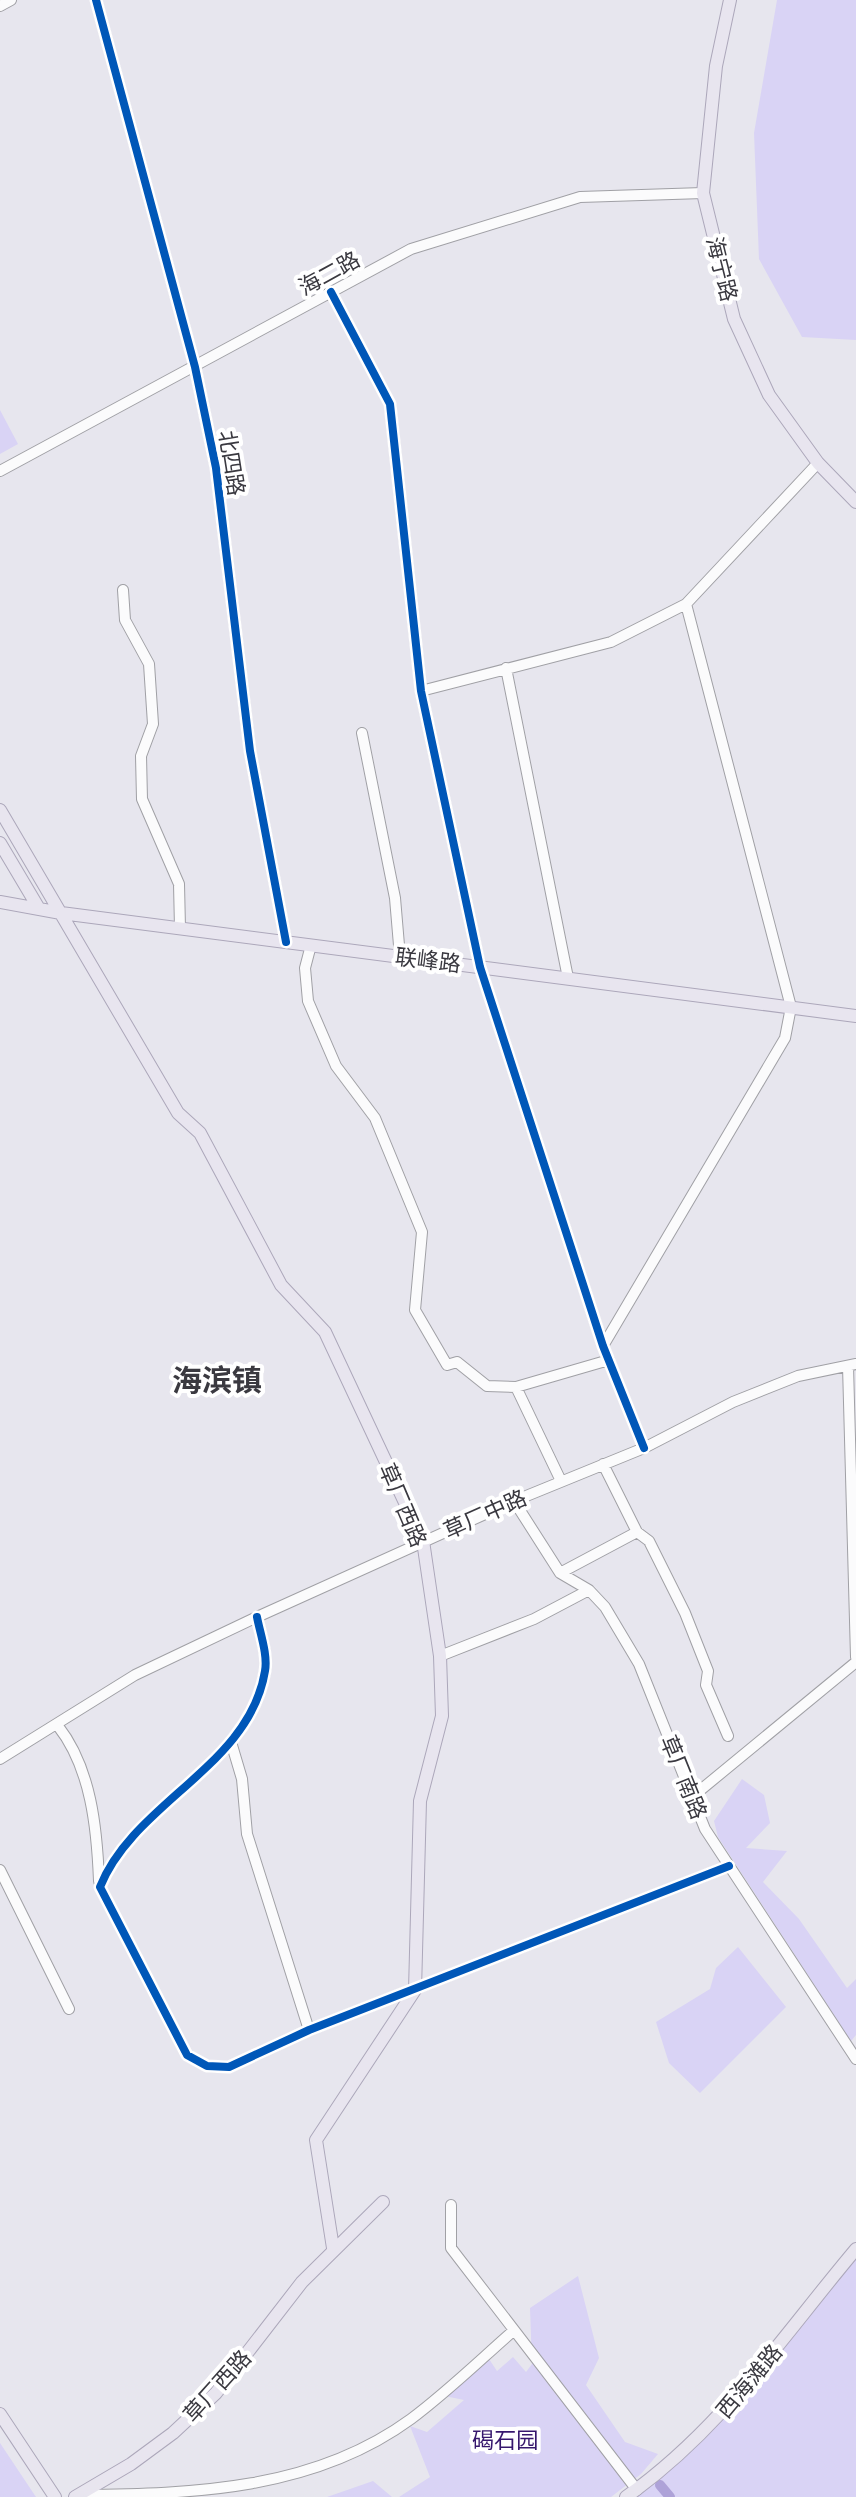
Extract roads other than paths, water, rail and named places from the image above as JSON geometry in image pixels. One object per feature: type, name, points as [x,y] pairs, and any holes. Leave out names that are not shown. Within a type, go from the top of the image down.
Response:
[{"type":"main road","name":"海宁路","points":[[730,0],[716,66],[703,193],[734,319],[769,395],[818,463],[856,502]]},
{"type":"main road","name":"草厂西路","points":[[0,810],[178,1113],[200,1133],[281,1285],[325,1332],[423,1541],[440,1656],[442,1716],[420,1801],[415,1990]]},
{"type":"main road","points":[[0,843],[38,907]]},
{"type":"main road","name":"联峰路","points":[[0,902],[61,913],[856,1016]]},
{"type":"main road","points":[[333,2248],[316,2140],[415,1990]]},
{"type":"main road","name":"草厂西路","points":[[77,2496],[131,2464],[173,2433],[216,2393],[302,2282],[333,2248],[383,2202]]},
{"type":"main road","name":"西海滩路","points":[[631,2493],[688,2449],[735,2401],[856,2249]]},
{"type":"main road","points":[[0,2414],[55,2497]]},
{"type":"street","points":[[0,6],[11,0]]},
{"type":"street","name":"北四路","points":[[96,0],[195,367],[216,468],[250,751],[286,942]]},
{"type":"street","name":"海二路","points":[[0,471],[411,249],[580,197],[703,193]]},
{"type":"street","points":[[331,292],[390,404],[421,691],[480,967],[603,1346],[644,1448]]},
{"type":"street","points":[[421,691],[611,642],[686,604],[818,463]]},
{"type":"street","points":[[123,590],[125,620],[149,664],[153,724],[141,756],[142,799],[179,884],[180,928]]},
{"type":"street","points":[[603,1346],[785,1038],[791,1007],[686,604]]},
{"type":"street","points":[[506,668],[568,978]]},
{"type":"street","points":[[362,733],[395,898],[400,957]]},
{"type":"street","points":[[311,945],[305,968],[308,1001],[336,1066],[375,1118],[422,1232],[415,1310],[447,1365],[457,1362],[487,1386],[516,1387],[609,1360]]},
{"type":"street","points":[[692,1797],[856,1659],[852,1365]]},
{"type":"street","name":"草厂中路","points":[[0,1759],[58,1726],[135,1675],[257,1617],[514,1501],[644,1448],[733,1402],[798,1376],[852,1365]]},
{"type":"street","points":[[516,1387],[561,1481]]},
{"type":"street","points":[[603,1464],[637,1532],[649,1541],[685,1613],[708,1671],[706,1685],[728,1736]]},
{"type":"street","name":"草厂南路","points":[[514,1501],[560,1573],[589,1590],[605,1607],[639,1664],[705,1829],[855,2054]]},
{"type":"street","points":[[560,1573],[637,1532]]},
{"type":"street","points":[[440,1656],[534,1619],[589,1590]]},
{"type":"street","points":[[100,1887],[109,1864],[173,1794],[231,1742],[253,1705],[266,1670],[257,1617]]},
{"type":"street","points":[[58,1726],[74,1747],[90,1800],[100,1887],[187,2055],[207,2066],[229,2067],[309,2030],[729,1866]]},
{"type":"street","points":[[231,1742],[242,1779],[247,1834],[309,2030]]},
{"type":"street","points":[[0,1870],[69,2009]]},
{"type":"street","points":[[451,2205],[451,2248],[631,2493]]},
{"type":"street","points":[[77,2496],[197,2493],[276,2479],[339,2460],[409,2420],[512,2332]]},
{"type":"waterway","points":[[660,2485],[670,2497]]},
{"type":"district","name":"海滨镇","points":[[217,1381]]},
{"type":"park label","name":"碣石园","points":[[505,2440]]}]
